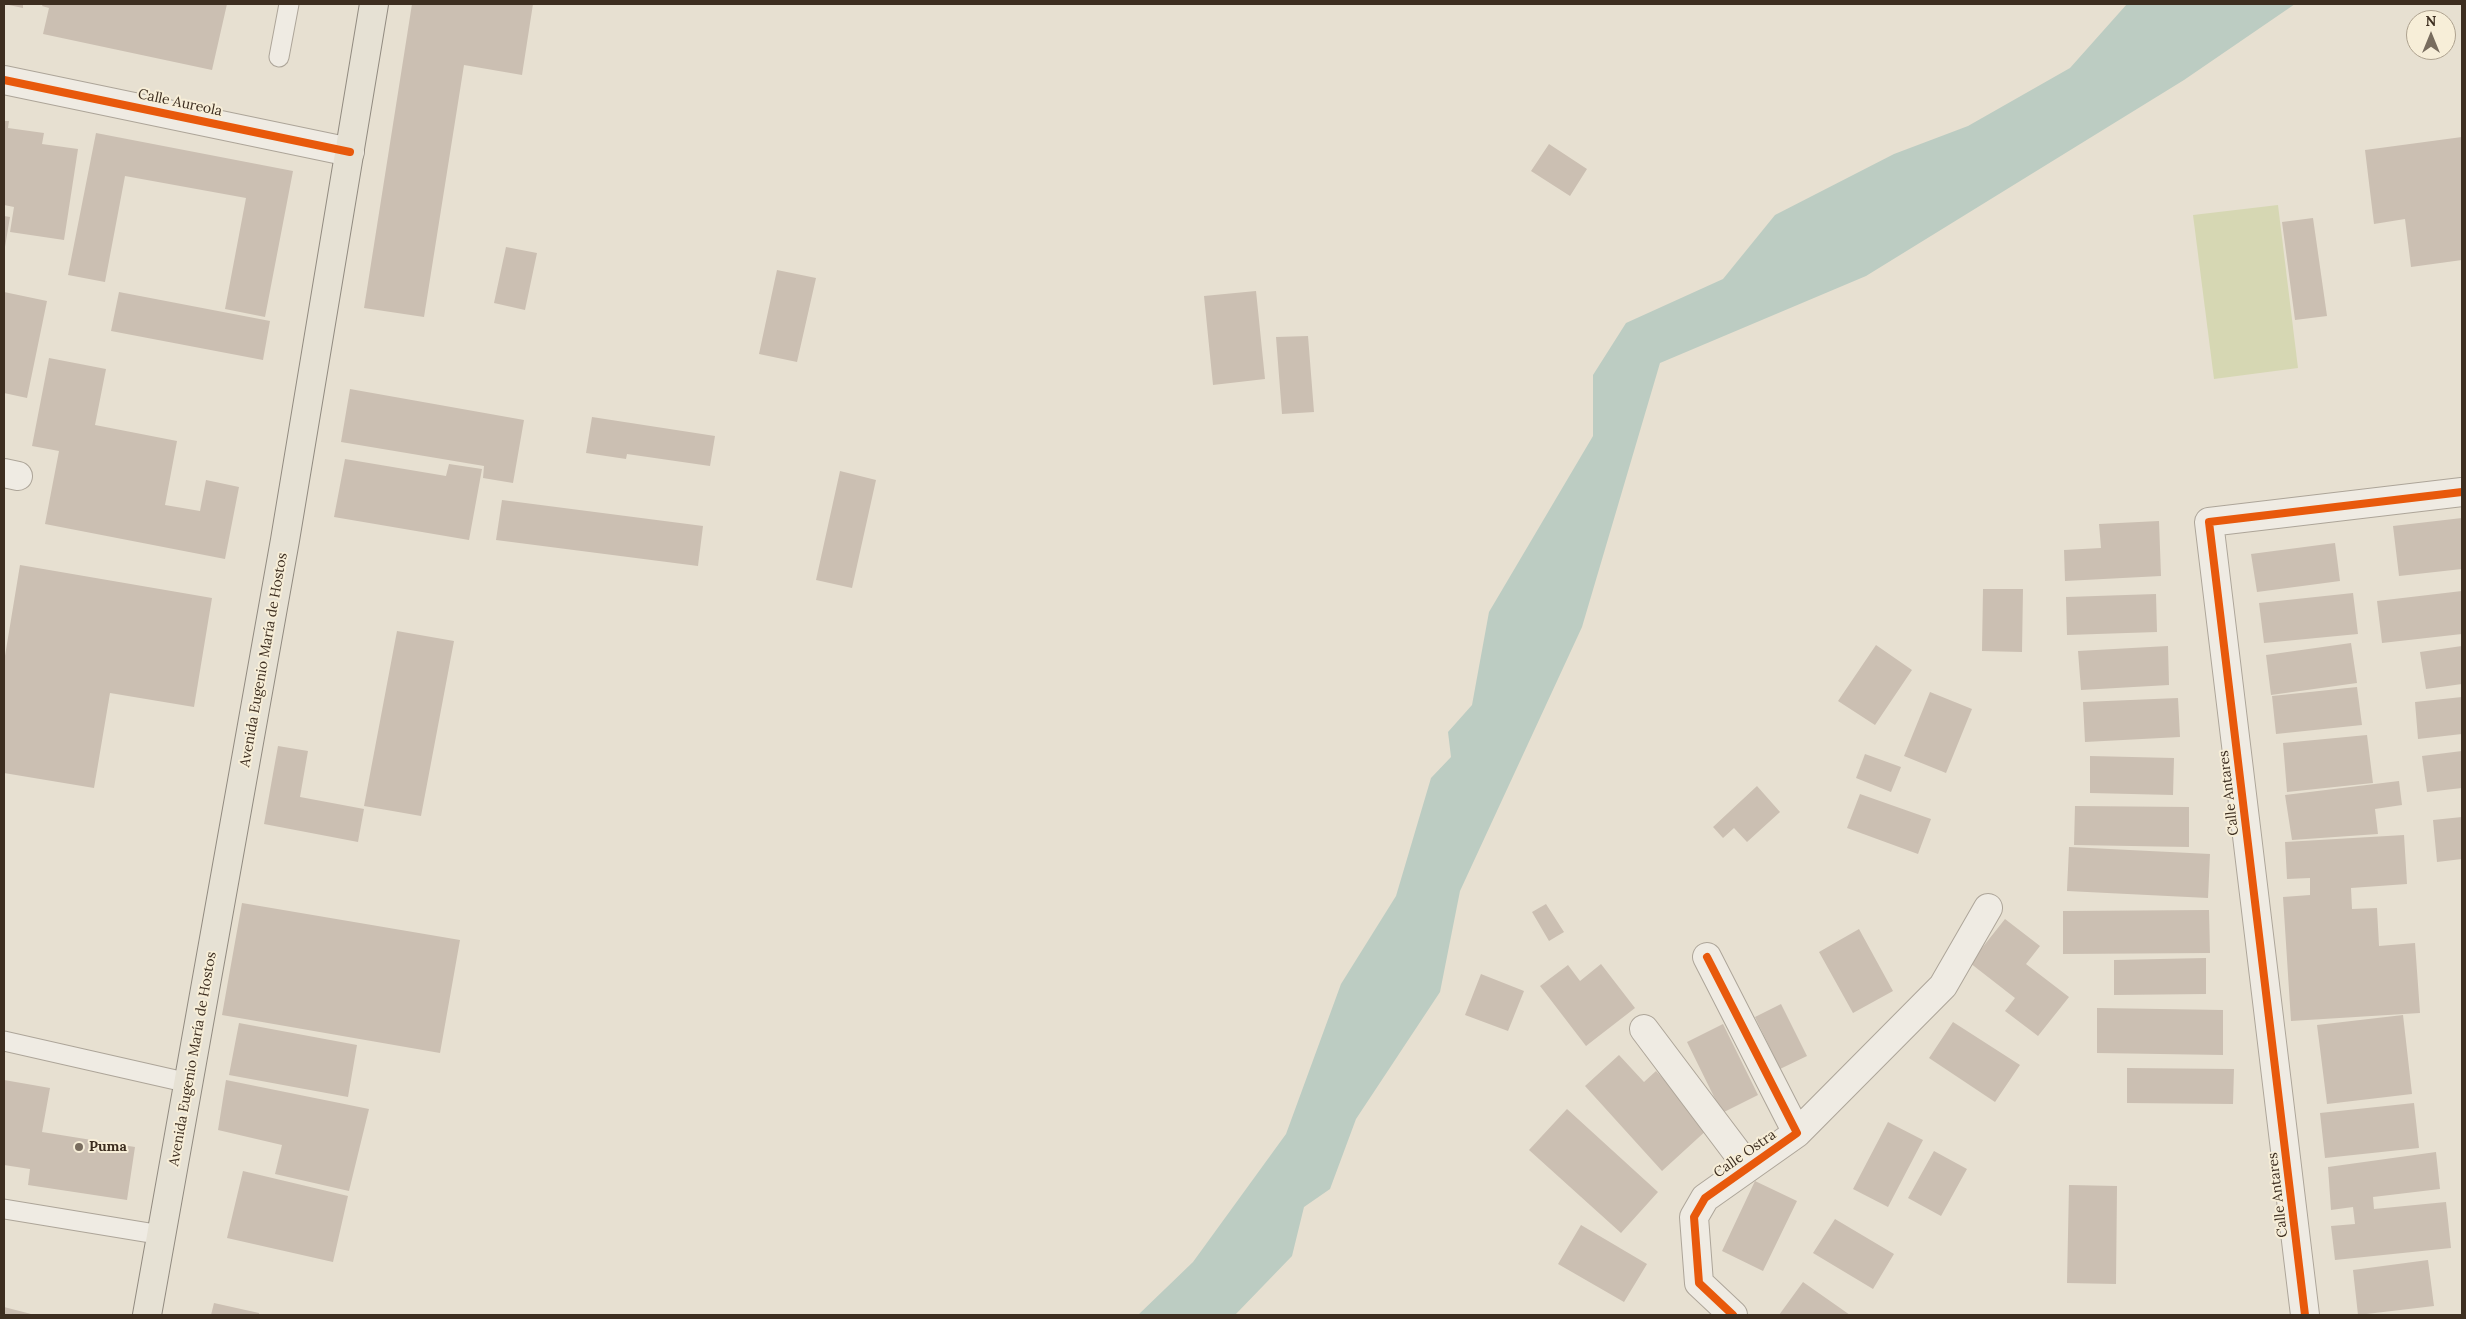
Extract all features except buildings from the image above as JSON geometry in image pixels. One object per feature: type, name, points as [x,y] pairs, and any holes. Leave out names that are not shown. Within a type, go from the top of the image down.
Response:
[{"type":"main road","name":"Avenida Eugenio María de Hostos","points":[[148,1315],[285,540],[374,4]]},
{"type":"street","name":"Calle Aureola","points":[[4,80],[350,152]]},
{"type":"street","name":"Calle Antares","points":[[2305,1315],[2209,522],[2462,492]]},
{"type":"street","points":[[1797,1133],[1943,986],[1988,908]]},
{"type":"street","name":"Calle Ostra","points":[[1706,956],[1797,1133],[1705,1198],[1694,1217],[1699,1283],[1732,1315]]},
{"type":"street","points":[[1644,1028],[1748,1168]]},
{"type":"lane","points":[[279,57],[289,4]]},
{"type":"lane","points":[[4,1041],[189,1084]]},
{"type":"lane","points":[[4,1209],[162,1235]]},
{"type":"green space","points":[[2278,205],[2298,368],[2214,379],[2193,215]]},
{"type":"shaded area","points":[[2127,4],[2295,4],[2184,80],[1866,276],[1660,363],[1582,627],[1460,891],[1440,992],[1356,1119],[1330,1189],[1304,1207],[1292,1256],[1235,1315],[1138,1315],[1193,1262],[1286,1134],[1341,984],[1396,896],[1431,778],[1451,757],[1448,732],[1472,705],[1489,612],[1593,436],[1593,375],[1626,323],[1723,279],[1775,215],[1894,154],[1968,126],[2070,68]]},
{"type":"cycle path","points":[[4,80],[350,152]]},
{"type":"cycle path","points":[[2305,1315],[2209,522],[2462,492]]},
{"type":"cycle path","points":[[1707,957],[1797,1133],[1705,1198],[1694,1217],[1699,1283],[1733,1315]]},
{"type":"place","name":"Puma","points":[[79,1147]]}]
